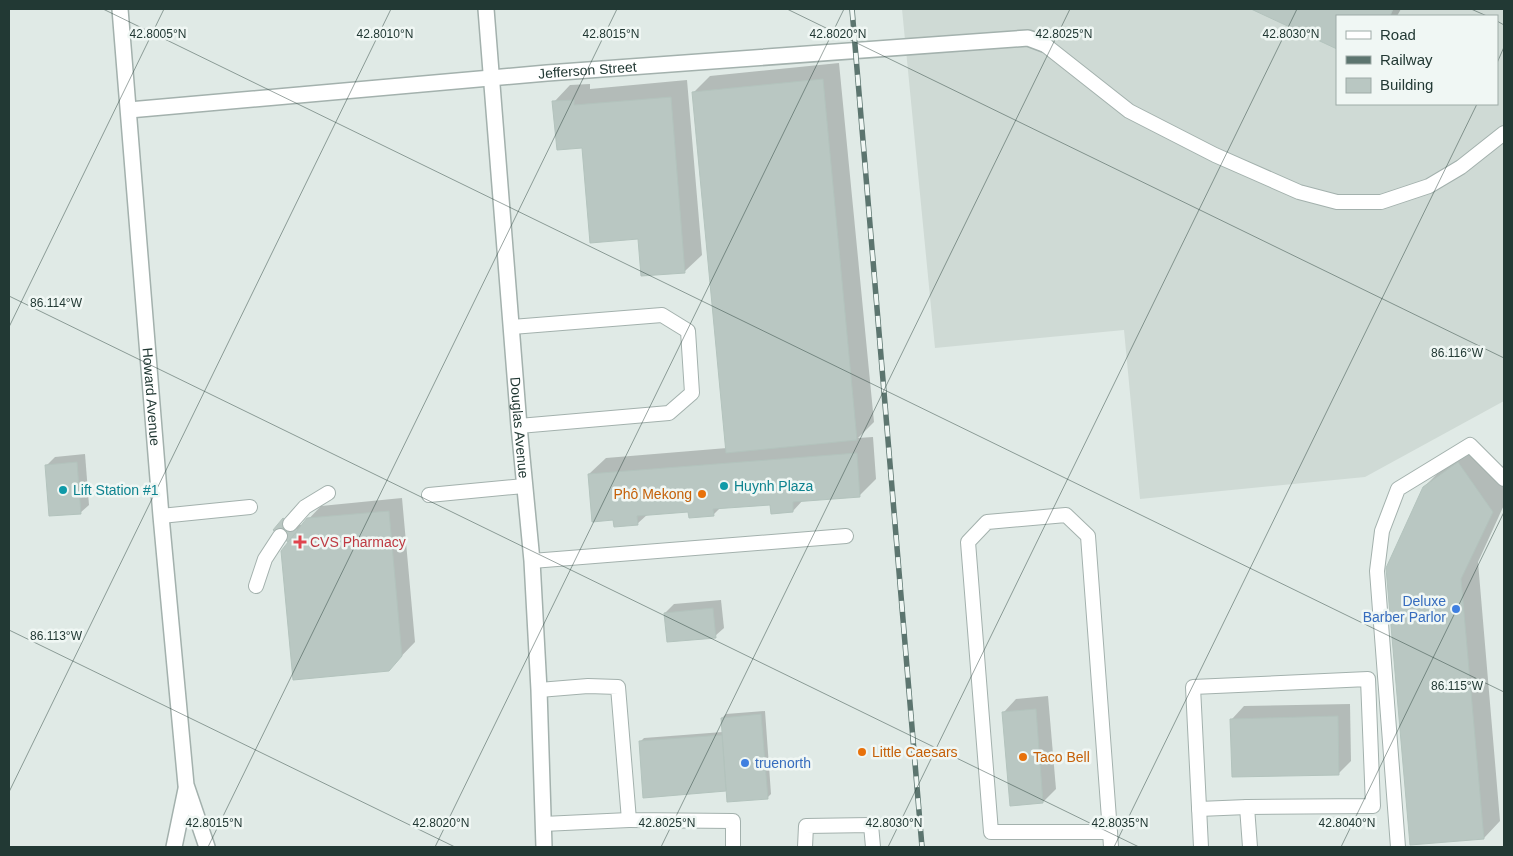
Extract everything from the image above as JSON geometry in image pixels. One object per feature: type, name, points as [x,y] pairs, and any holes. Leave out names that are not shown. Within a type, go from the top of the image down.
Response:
[{"type":"street","name":"Howard Avenue","points":[[120,9],[161,516],[186,785],[207,847]]},
{"type":"street","name":"Douglas Avenue","points":[[486,9],[519,426],[532,561],[539,690],[544,847]]},
{"type":"street","name":"Jefferson Street","points":[[129,110],[492,79],[548,72],[1009,39],[1028,38],[1044,44]]},
{"type":"street","name":"Howard Avenue","points":[[174,847],[186,785]]},
{"type":"lane","points":[[1044,44],[1129,111],[1214,155],[1299,192],[1337,202],[1381,202],[1429,186],[1461,167],[1504,133]]},
{"type":"lane","points":[[512,327],[662,315],[688,331],[692,384],[692,393],[669,413],[519,426]]},
{"type":"lane","points":[[1398,847],[1377,571],[1382,531],[1398,489],[1470,445],[1504,479]]},
{"type":"lane","points":[[429,495],[524,486]]},
{"type":"lane","points":[[290,524],[305,507],[328,493]]},
{"type":"lane","points":[[161,516],[250,507]]},
{"type":"lane","points":[[1110,832],[991,832],[968,542],[987,522],[1066,516],[1088,536],[1110,832],[1111,847]]},
{"type":"lane","points":[[256,586],[265,559],[280,536]]},
{"type":"lane","points":[[532,561],[846,536]]},
{"type":"lane","points":[[1199,809],[1373,806],[1368,679],[1193,687],[1199,809],[1201,847]]},
{"type":"lane","points":[[539,690],[588,686],[618,687],[629,820]]},
{"type":"lane","points":[[1247,807],[1250,847]]},
{"type":"lane","points":[[543,824],[629,820],[733,821],[733,847]]},
{"type":"lane","points":[[805,847],[806,826],[871,824],[872,847]]},
{"type":"shaded area","points":[[902,9],[1504,9],[1504,401],[1365,477],[1140,499],[1124,330],[935,348]]},
{"type":"building","points":[[1251,9],[1393,9],[1390,15],[1336,15],[1336,49]]},
{"type":"building","points":[[823,79],[857,440],[726,453],[692,92]]},
{"type":"building","points":[[671,97],[685,273],[641,276],[638,239],[590,243],[582,148],[557,150],[552,101],[574,100],[574,105]]},
{"type":"building","name":"Huynh Plaza","points":[[857,453],[860,497],[793,502],[793,512],[771,514],[770,505],[713,509],[714,516],[689,518],[688,512],[637,516],[638,525],[614,527],[613,520],[592,522],[588,474]]},
{"type":"building","name":"Lift Station #1","points":[[77,462],[81,514],[49,516],[45,465]]},
{"type":"building","points":[[1458,462],[1493,512],[1461,579],[1484,839],[1410,845],[1386,568],[1423,487]]},
{"type":"building","name":"CVS Pharmacy","points":[[389,511],[402,656],[389,671],[293,680],[281,551],[307,518]]},
{"type":"building","points":[[283,518],[298,530],[288,542],[273,530]]},
{"type":"building","points":[[713,608],[716,638],[667,642],[664,613]]},
{"type":"building","name":"Taco Bell","points":[[1036,709],[1043,803],[1010,806],[1002,712]]},
{"type":"building","name":"truenorth","points":[[761,714],[768,799],[727,802],[721,718]]},
{"type":"building","points":[[1338,716],[1339,775],[1232,777],[1230,719]]},
{"type":"building","points":[[722,735],[726,791],[643,798],[639,741]]},
{"type":"railway","points":[[852,9],[922,847]]},
{"type":"place","name":"Huynh Plaza","points":[[724,486]]},
{"type":"place","name":"Lift Station #1","points":[[63,490]]},
{"type":"place","name":"Phô Mekong","points":[[702,494]]},
{"type":"place","name":"CVS Pharmacy","points":[[300,542]]},
{"type":"place","name":"Deluxe Barber Parlor","points":[[1456,609]]},
{"type":"place","name":"Little Caesars","points":[[862,752]]},
{"type":"place","name":"Taco Bell","points":[[1023,757]]},
{"type":"place","name":"truenorth","points":[[745,763]]}]
